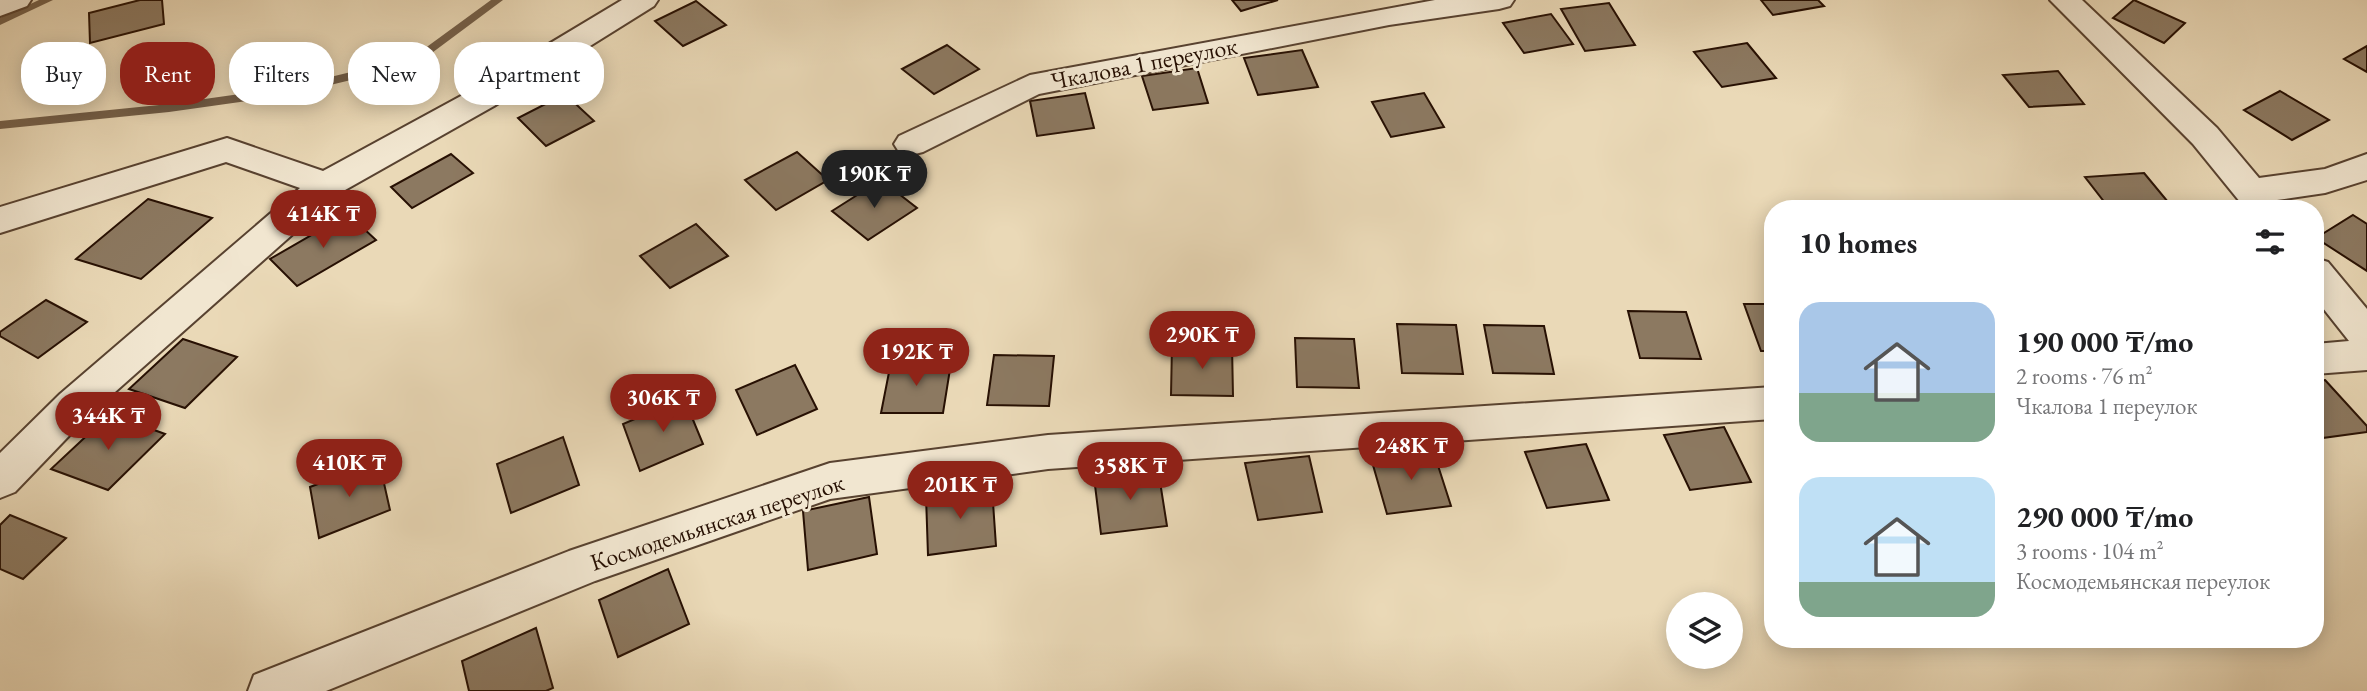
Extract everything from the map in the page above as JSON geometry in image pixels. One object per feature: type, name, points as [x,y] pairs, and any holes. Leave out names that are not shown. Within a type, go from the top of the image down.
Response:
[{"type":"street","points":[[0,7],[16,0]]},
{"type":"street","points":[[0,480],[74,405],[326,186],[483,98],[643,0]]},
{"type":"street","name":"Чкалова 1 переулок","points":[[911,144],[1030,85],[1379,8],[1499,0]]},
{"type":"street","points":[[2066,0],[2205,136],[2257,200],[2358,171],[2367,166]]},
{"type":"street","points":[[0,220],[227,150],[326,186]]},
{"type":"street","points":[[2324,283],[2367,336]]},
{"type":"street","points":[[2324,358],[2367,355]]},
{"type":"street","name":"Космодемьянская переулок","points":[[271,691],[584,565],[830,481],[1048,452],[1764,404]]},
{"type":"building","points":[[140,0],[162,0],[164,24],[90,42],[89,13]]},
{"type":"building","points":[[1232,0],[1278,0],[1241,11]]},
{"type":"building","points":[[1761,0],[1818,0],[1824,6],[1773,15]]},
{"type":"building","points":[[2134,0],[2185,23],[2164,43],[2113,18]]},
{"type":"building","points":[[696,1],[726,25],[683,46],[655,21]]},
{"type":"building","points":[[1609,3],[1635,45],[1585,51],[1561,9]]},
{"type":"building","points":[[1551,14],[1573,44],[1524,53],[1503,23]]},
{"type":"building","points":[[1747,43],[1776,78],[1722,87],[1694,52]]},
{"type":"building","points":[[947,45],[979,69],[934,94],[902,69]]},
{"type":"building","points":[[2367,46],[2367,72],[2344,59]]},
{"type":"building","points":[[1302,50],[1318,87],[1258,95],[1244,58]]},
{"type":"building","points":[[1197,68],[1208,103],[1153,110],[1142,76]]},
{"type":"building","points":[[2058,71],[2084,104],[2029,107],[2003,75]]},
{"type":"building","points":[[2280,91],[2329,120],[2292,140],[2244,110]]},
{"type":"building","points":[[1085,93],[1094,128],[1037,136],[1030,101]]},
{"type":"building","points":[[1424,93],[1444,127],[1391,137],[1372,102]]},
{"type":"building","points":[[543,105],[577,105],[594,121],[546,146],[518,118]]},
{"type":"building","points":[[797,152],[828,180],[776,210],[745,180]]},
{"type":"building","points":[[451,154],[473,173],[412,208],[391,187]]},
{"type":"building","points":[[2144,173],[2166,200],[2103,200],[2085,177]]},
{"type":"building","points":[[881,180],[917,208],[868,240],[832,211]]},
{"type":"building","points":[[148,199],[212,218],[141,279],[76,259]]},
{"type":"building","points":[[348,214],[376,240],[297,286],[270,259]]},
{"type":"building","points":[[2353,215],[2367,224],[2367,271],[2324,243],[2324,233]]},
{"type":"building","points":[[696,224],[728,256],[670,288],[640,256]]},
{"type":"building","points":[[46,300],[87,322],[38,358],[0,336],[0,332]]},
{"type":"building","points":[[1744,304],[1764,304],[1764,351],[1761,351]]},
{"type":"building","points":[[1628,311],[1686,312],[1701,359],[1640,358]]},
{"type":"building","points":[[1397,324],[1456,325],[1463,374],[1402,373]]},
{"type":"building","points":[[1484,325],[1544,326],[1554,374],[1493,373]]},
{"type":"building","points":[[1295,338],[1354,339],[1359,388],[1297,387]]},
{"type":"building","points":[[183,339],[237,357],[185,408],[129,389]]},
{"type":"building","points":[[1172,345],[1232,346],[1233,396],[1171,395]]},
{"type":"building","points":[[994,355],[1054,356],[1049,406],[987,405]]},
{"type":"building","points":[[891,362],[951,363],[943,413],[881,413]]},
{"type":"building","points":[[795,365],[817,409],[757,435],[736,390]]},
{"type":"building","points":[[2324,380],[2367,426],[2367,432],[2324,438]]},
{"type":"building","points":[[684,398],[703,444],[640,471],[623,424]]},
{"type":"building","points":[[110,414],[165,434],[108,490],[51,469]]},
{"type":"building","points":[[1724,427],[1751,482],[1690,490],[1664,435]]},
{"type":"building","points":[[563,437],[579,485],[511,513],[497,464]]},
{"type":"building","points":[[1586,444],[1609,500],[1547,508],[1525,452]]},
{"type":"building","points":[[1433,450],[1451,506],[1387,514],[1371,458]]},
{"type":"building","points":[[1309,456],[1322,512],[1258,520],[1245,463]]},
{"type":"building","points":[[379,461],[390,510],[319,538],[310,487]]},
{"type":"building","points":[[1158,469],[1167,526],[1101,534],[1094,477]]},
{"type":"building","points":[[992,488],[996,546],[928,555],[926,496]]},
{"type":"building","points":[[869,497],[877,554],[808,570],[803,511]]},
{"type":"building","points":[[10,515],[66,538],[23,579],[0,569],[0,525]]},
{"type":"building","points":[[668,569],[689,624],[618,657],[599,600]]},
{"type":"building","points":[[536,628],[553,688],[546,691],[469,691],[462,661]]},
{"type":"waterway","points":[[0,22],[48,0]]},
{"type":"waterway","points":[[0,125],[169,108],[289,91],[417,60],[498,0]]}]
